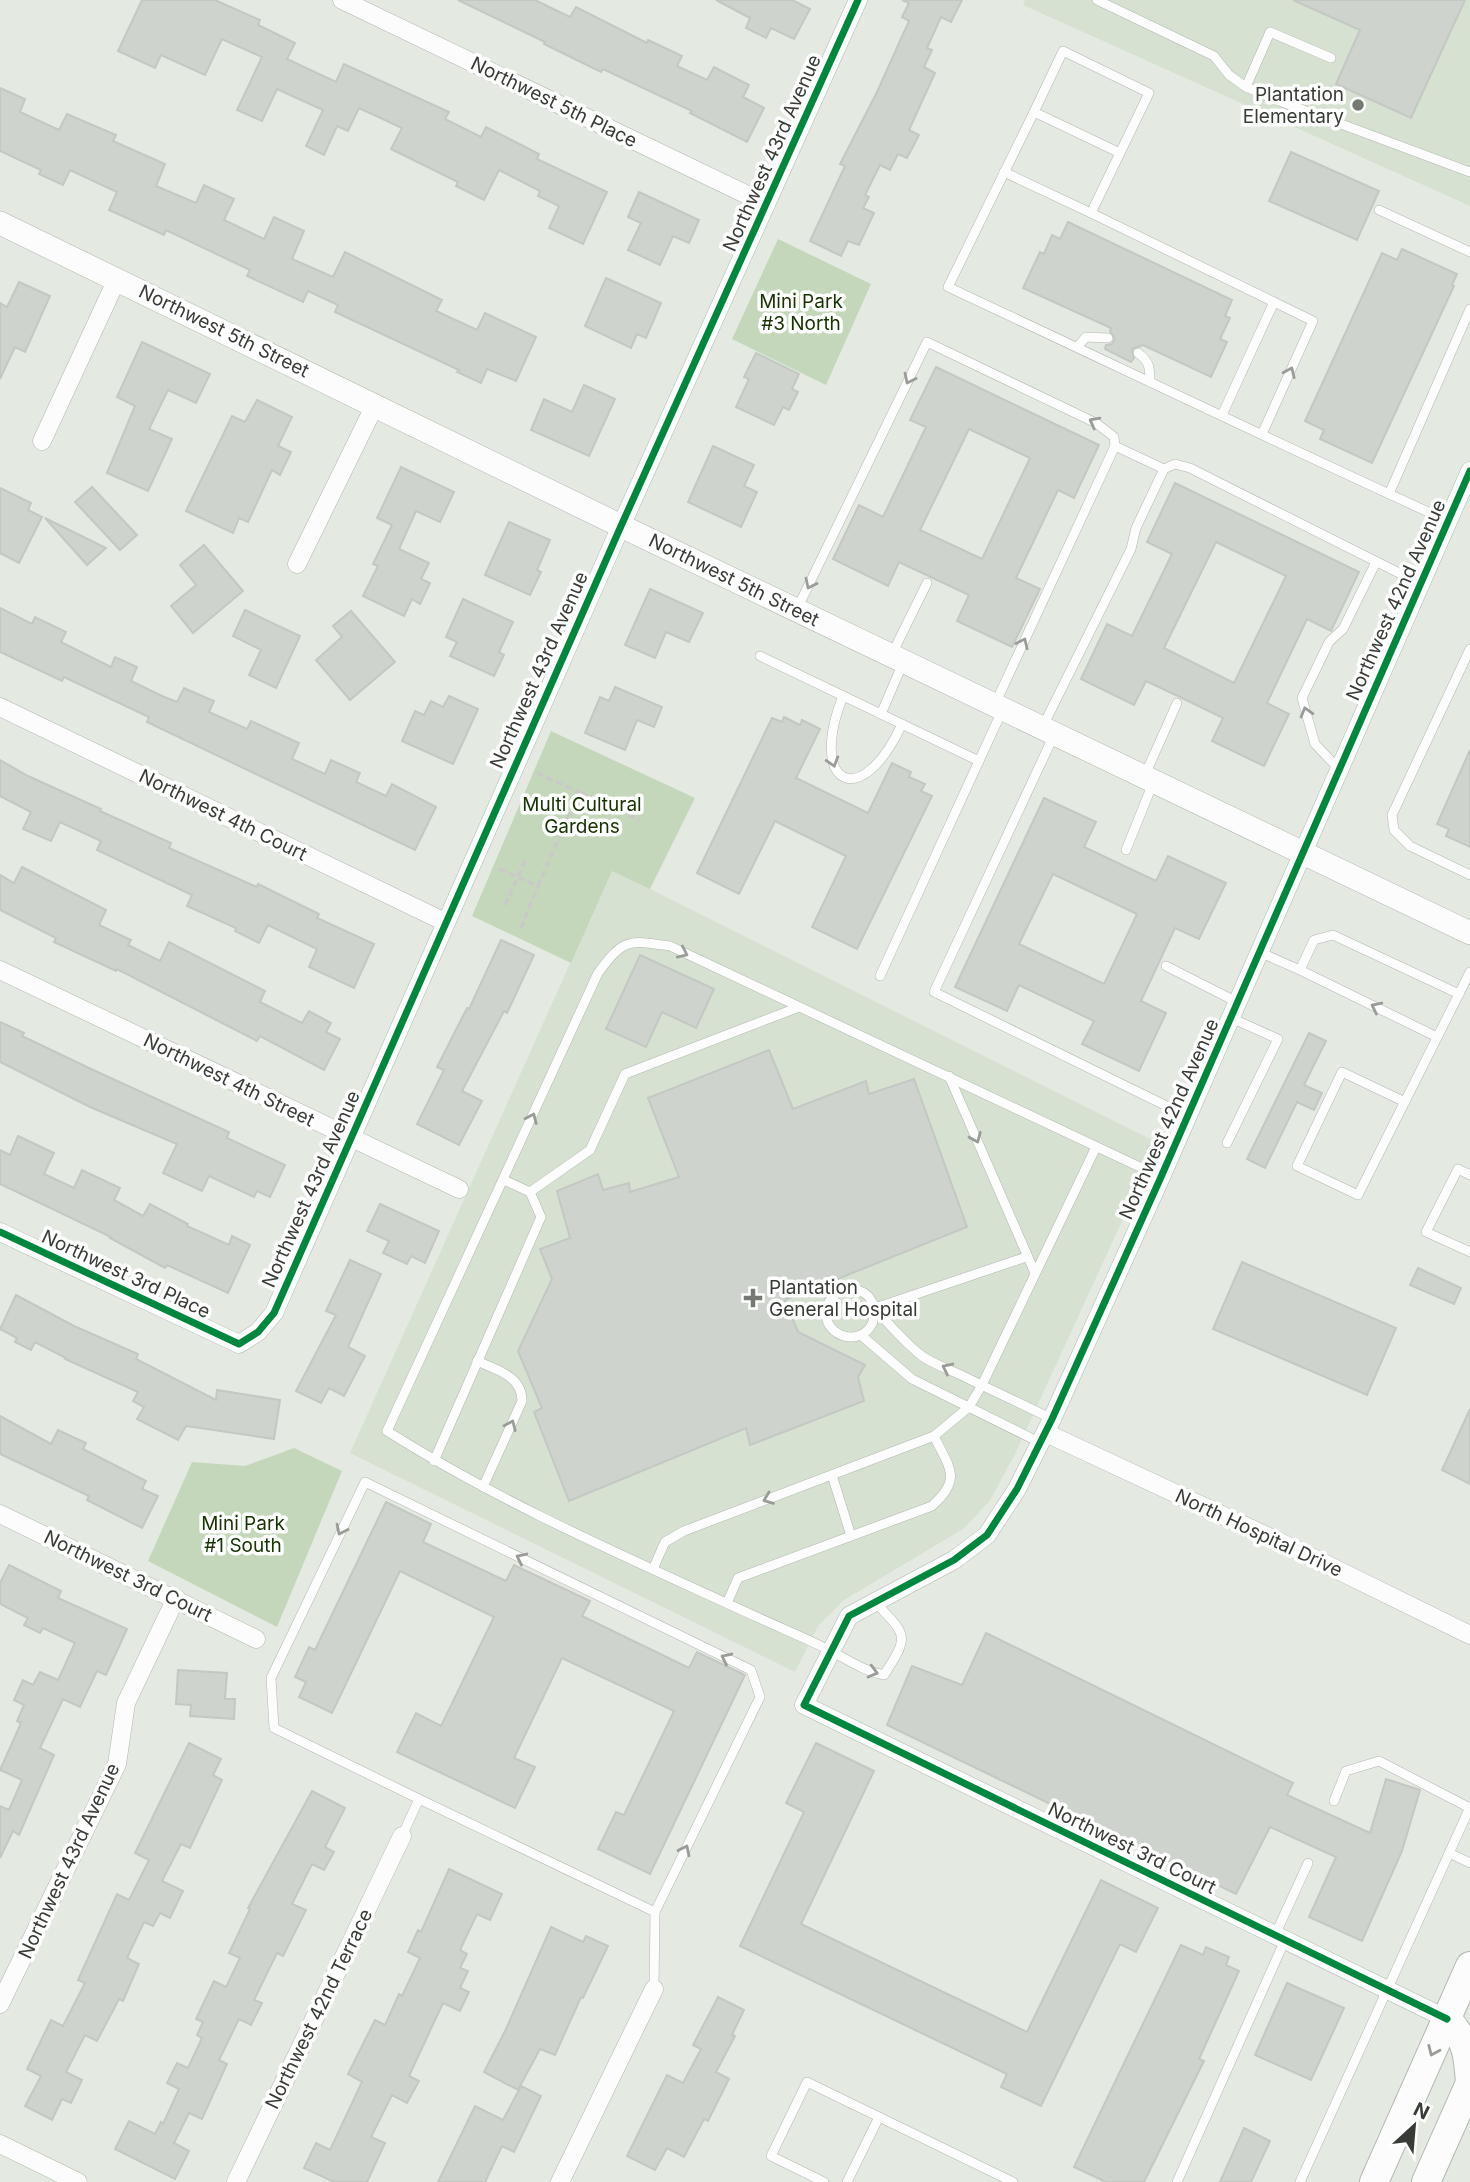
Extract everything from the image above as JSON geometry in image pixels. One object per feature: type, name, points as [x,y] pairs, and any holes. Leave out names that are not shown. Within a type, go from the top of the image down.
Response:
[{"type":"main road","points":[[1374,2182],[1470,1966]]},
{"type":"main road","points":[[1430,2181],[1469,2090],[1466,2048],[1447,2019]]},
{"type":"street","name":"Northwest 5th Place","points":[[342,0],[766,204]]},
{"type":"street","name":"Northwest 43rd Avenue","points":[[239,1344],[258,1332],[274,1313],[621,526],[858,0]]},
{"type":"street","name":"Northwest 5th Street","points":[[0,223],[621,526],[1470,933]]},
{"type":"street","points":[[42,441],[117,279]]},
{"type":"street","points":[[297,565],[375,405]]},
{"type":"street","name":"Northwest 42nd Avenue","points":[[804,1705],[849,1616],[954,1560],[987,1535],[1017,1489],[1046,1432],[1161,1177],[1470,471]]},
{"type":"street","name":"Northwest 4th Court","points":[[0,707],[445,922]]},
{"type":"street","name":"Northwest 4th Street","points":[[0,970],[459,1189]]},
{"type":"street","name":"Northwest 3rd Place","points":[[0,1232],[239,1344]]},
{"type":"street","name":"North Hospital Drive","points":[[1046,1432],[1470,1635]]},
{"type":"street","name":"Northwest 3rd Court","points":[[0,1514],[256,1639]]},
{"type":"street","name":"Northwest 43rd Avenue","points":[[0,2004],[117,1764],[126,1703],[176,1598]]},
{"type":"street","name":"Northwest 3rd Court","points":[[804,1705],[1447,2019]]},
{"type":"street","name":"Northwest 42nd Terrace","points":[[236,2182],[402,1836]]},
{"type":"street","points":[[561,2182],[654,1989]]},
{"type":"street","points":[[0,2144],[78,2182]]},
{"type":"lane","points":[[1097,0],[1214,56],[1228,75],[1246,87],[1470,172]]},
{"type":"lane","points":[[1246,87],[1270,32],[1331,58]]},
{"type":"lane","points":[[1091,214],[1149,93],[1063,51],[948,287],[1448,521]]},
{"type":"lane","points":[[1034,112],[1120,153]]},
{"type":"lane","points":[[1004,172],[1313,321],[1262,434]]},
{"type":"lane","points":[[1379,210],[1470,252]]},
{"type":"lane","points":[[1222,415],[1274,302]]},
{"type":"lane","points":[[1389,494],[1470,309]]},
{"type":"lane","points":[[1077,347],[1086,337],[1108,338]]},
{"type":"lane","points":[[797,610],[928,341],[1096,422],[1114,437],[1115,446],[999,707],[979,761],[880,975]]},
{"type":"lane","points":[[1138,353],[1146,359],[1150,367],[1150,382]]},
{"type":"lane","points":[[1115,446],[1164,469]]},
{"type":"lane","points":[[1187,1116],[934,992],[1131,549],[1136,528],[1164,469],[1175,464],[1190,468],[1420,583]]},
{"type":"lane","points":[[1339,769],[1315,744],[1302,698],[1329,642],[1343,629],[1376,562]]},
{"type":"lane","points":[[881,714],[897,659],[927,583]]},
{"type":"lane","points":[[1470,649],[1392,816],[1394,830],[1410,846],[1470,875]]},
{"type":"lane","points":[[760,656],[979,761]]},
{"type":"lane","points":[[843,696],[836,714],[830,751],[837,774],[844,778],[852,780],[873,767],[883,757],[902,724]]},
{"type":"lane","points":[[1126,849],[1177,703]]},
{"type":"lane","points":[[1300,970],[1314,940],[1333,935],[1459,994]]},
{"type":"lane","points":[[875,1602],[901,1631],[902,1644],[884,1675],[867,1672],[831,1651],[483,1487],[434,1461],[387,1431],[598,972],[617,947],[638,941],[670,946],[1161,1177]]},
{"type":"lane","points":[[1259,953],[1300,970],[1437,1037]]},
{"type":"lane","points":[[1166,966],[1278,1040],[1227,1143]]},
{"type":"lane","points":[[1405,1102],[1342,1072],[1297,1166],[1359,1195],[1470,972]]},
{"type":"lane","points":[[530,1192],[590,1150],[625,1074],[799,1007]]},
{"type":"lane","points":[[949,1076],[1035,1273]]},
{"type":"lane","points":[[653,1569],[665,1542],[684,1531],[934,1436],[969,1407],[1096,1147]]},
{"type":"lane","points":[[1470,1175],[1458,1170],[1426,1231],[1470,1252]]},
{"type":"lane","points":[[434,1461],[541,1217],[530,1192],[504,1180]]},
{"type":"lane","points":[[875,1308],[1026,1257]]},
{"type":"lane","points":[[875,1308],[872,1324],[862,1336],[853,1338],[833,1330],[826,1314],[831,1299],[845,1289],[864,1292],[875,1308],[922,1356],[982,1385],[1046,1432]]},
{"type":"lane","points":[[862,1336],[912,1379],[969,1407],[1046,1432]]},
{"type":"lane","points":[[477,1361],[510,1376],[522,1392],[522,1401],[483,1487]]},
{"type":"lane","points":[[727,1603],[738,1578],[932,1506],[944,1496],[951,1485],[951,1475],[934,1436]]},
{"type":"lane","points":[[832,1475],[851,1536]]},
{"type":"lane","points":[[654,1989],[655,1912],[760,1697],[751,1670],[365,1482],[271,1678],[274,1728],[655,1912]]},
{"type":"lane","points":[[1300,2182],[1470,1807],[1380,1761],[1346,1771],[1334,1801]]},
{"type":"lane","points":[[402,1836],[419,1799]]},
{"type":"lane","points":[[1449,1853],[1470,1863]]},
{"type":"lane","points":[[1177,2182],[1280,1937],[1308,1863]]},
{"type":"lane","points":[[824,2182],[771,2156],[807,2082],[1013,2182]]},
{"type":"lane","points":[[847,2182],[879,2117]]},
{"type":"path","points":[[537,773],[640,820]]},
{"type":"path","points":[[521,928],[579,792]]},
{"type":"path","points":[[505,905],[526,859]]},
{"type":"path","points":[[499,869],[538,886]]},
{"type":"shaded area","name":"Plantation Elementary","points":[[1025,0],[1470,0],[1470,206],[1023,5]]},
{"type":"shaded area","name":"Plantation General Hospital","points":[[612,870],[1158,1143],[1015,1454],[989,1502],[963,1529],[844,1600],[818,1626],[795,1672],[350,1453]]},
{"type":"green space","name":"Mini Park #3 North","points":[[778,239],[871,284],[826,385],[732,339]]},
{"type":"green space","name":"Multi Cultural Gardens","points":[[551,731],[695,798],[650,889],[612,871],[571,963],[472,916]]},
{"type":"green space","name":"Mini Park #1 South","points":[[294,1448],[342,1471],[277,1627],[148,1561],[192,1462],[245,1466]]},
{"type":"building","points":[[142,0],[215,0],[260,20],[258,25],[295,43],[287,59],[336,82],[344,64],[449,112],[445,119],[481,137],[486,127],[539,154],[537,159],[607,192],[583,244],[549,228],[559,206],[538,196],[540,191],[499,170],[484,200],[456,186],[458,182],[391,149],[402,128],[359,108],[348,131],[337,126],[324,155],[306,146],[323,110],[277,89],[262,121],[237,110],[262,57],[222,39],[205,75],[161,55],[155,68],[118,51]]},
{"type":"building","points":[[458,0],[535,0],[570,17],[576,7],[647,43],[648,40],[682,56],[677,66],[707,80],[714,67],[749,85],[743,97],[764,108],[747,142],[690,113],[692,111],[603,69],[601,72]]},
{"type":"building","points":[[716,0],[792,0],[810,9],[794,39],[771,28],[766,38],[746,28],[750,18]]},
{"type":"building","points":[[902,0],[962,0],[951,22],[941,17],[927,48],[932,50],[924,67],[935,73],[909,130],[919,135],[907,158],[898,154],[890,170],[880,165],[865,195],[869,197],[863,208],[874,213],[859,245],[848,241],[841,256],[810,241],[845,166],[840,164],[909,21],[902,17],[909,3]]},
{"type":"building","points":[[1293,0],[1465,0],[1411,118],[1336,84],[1360,30]]},
{"type":"building","points":[[0,88],[25,99],[20,112],[59,130],[67,114],[116,135],[113,141],[165,164],[156,186],[196,203],[204,185],[234,199],[224,220],[264,239],[274,217],[304,231],[292,259],[333,277],[345,252],[442,300],[436,311],[477,330],[485,313],[536,337],[516,381],[487,369],[481,383],[335,312],[338,305],[308,291],[303,302],[247,276],[250,270],[166,230],[164,235],[109,210],[117,192],[70,170],[63,185],[39,174],[41,170],[0,151]]},
{"type":"building","points":[[1291,152],[1379,191],[1357,240],[1269,201]]},
{"type":"building","points":[[639,192],[699,220],[689,243],[673,236],[660,265],[628,250],[641,223],[628,217]]},
{"type":"building","points":[[1068,222],[1232,300],[1225,316],[1230,318],[1220,339],[1227,342],[1211,377],[1143,345],[1132,349],[1134,358],[1131,362],[1105,349],[1106,345],[1112,344],[1115,339],[1111,328],[1023,288],[1040,252],[1044,254],[1052,235],[1060,239]]},
{"type":"building","points":[[1402,249],[1457,274],[1452,285],[1454,286],[1372,463],[1320,439],[1324,430],[1305,421],[1382,253],[1397,260]]},
{"type":"building","points":[[606,278],[661,303],[646,338],[637,334],[631,348],[585,326]]},
{"type":"building","points":[[19,282],[50,296],[25,352],[15,347],[0,379],[0,303],[7,307]]},
{"type":"building","points":[[142,342],[210,374],[196,403],[168,390],[149,429],[172,439],[148,491],[107,473],[135,406],[117,397]]},
{"type":"building","points":[[756,353],[799,374],[792,389],[798,392],[789,410],[783,407],[774,425],[736,407],[749,379],[744,377]]},
{"type":"building","points":[[936,367],[1099,445],[1074,498],[1058,490],[1016,578],[1040,589],[1012,647],[957,621],[969,595],[899,562],[888,586],[833,559],[859,505],[883,517],[926,427],[910,420]],"holes":[[[969,429],[1030,458],[982,559],[920,530]]]},
{"type":"building","points":[[584,385],[615,399],[589,456],[531,430],[544,399],[572,412]]},
{"type":"building","points":[[257,400],[292,417],[278,446],[291,452],[280,475],[272,470],[248,522],[239,518],[233,533],[186,511],[232,416],[245,422]]},
{"type":"building","points":[[713,446],[754,465],[744,486],[757,492],[741,527],[688,502]]},
{"type":"building","points":[[401,467],[454,492],[440,522],[416,511],[399,549],[429,563],[421,579],[430,583],[420,604],[412,599],[404,616],[363,596],[378,566],[373,564],[392,525],[377,518]]},
{"type":"building","points":[[1175,483],[1359,572],[1331,631],[1307,619],[1267,703],[1289,714],[1264,766],[1212,741],[1223,718],[1180,697],[1146,681],[1134,705],[1081,679],[1107,624],[1132,636],[1172,554],[1147,542]],"holes":[[[1216,542],[1286,576],[1234,683],[1164,648]]]},
{"type":"building","points":[[92,487],[137,535],[120,550],[75,502]]},
{"type":"building","points":[[0,488],[31,503],[28,510],[42,517],[19,563],[0,553]]},
{"type":"building","points":[[45,518],[106,548],[87,565]]},
{"type":"building","points":[[509,522],[550,540],[537,570],[541,572],[530,595],[485,575]]},
{"type":"building","points":[[204,545],[243,591],[193,633],[171,606],[196,585],[180,565]]},
{"type":"building","points":[[650,589],[703,613],[689,642],[666,632],[655,658],[625,645]]},
{"type":"building","points":[[463,599],[513,622],[499,652],[504,655],[494,676],[450,656],[457,642],[446,637]]},
{"type":"building","points":[[0,608],[32,624],[35,617],[66,632],[61,642],[111,667],[115,657],[137,667],[131,681],[162,696],[177,702],[184,688],[214,701],[209,712],[247,729],[251,721],[299,743],[292,759],[325,774],[331,760],[360,773],[356,782],[386,796],[392,784],[436,807],[415,850],[147,722],[149,717],[64,677],[62,681],[0,652]]},
{"type":"building","points":[[245,610],[300,636],[276,688],[249,675],[261,650],[233,636]]},
{"type":"building","points":[[351,611],[395,662],[350,700],[316,660],[342,637],[333,626]]},
{"type":"building","points":[[615,687],[662,707],[654,727],[637,720],[625,750],[585,733],[600,697],[609,701]]},
{"type":"building","points":[[449,696],[478,709],[453,764],[402,741],[415,711],[424,715],[431,701],[443,707]]},
{"type":"building","points":[[784,717],[800,725],[802,720],[820,729],[796,778],[868,813],[892,763],[911,772],[909,777],[925,784],[921,791],[932,796],[857,949],[812,927],[846,856],[775,821],[739,894],[697,873],[772,718],[782,722]]},
{"type":"building","points":[[1470,750],[1470,847],[1446,836],[1449,829],[1437,824]]},
{"type":"building","points":[[0,760],[28,776],[101,809],[100,811],[171,843],[169,848],[257,887],[258,884],[319,914],[317,918],[374,944],[354,988],[309,967],[317,949],[268,925],[259,943],[235,931],[236,928],[187,906],[192,895],[97,850],[101,841],[60,822],[51,841],[23,829],[31,812],[0,796]]},
{"type":"building","points":[[1044,798],[1096,822],[1084,847],[1156,881],[1168,856],[1226,883],[1199,939],[1175,928],[1141,1001],[1166,1013],[1139,1071],[1082,1044],[1094,1021],[1019,985],[1007,1011],[955,987]],"holes":[[[1053,874],[1137,914],[1104,984],[1019,944]]]},
{"type":"building","points":[[22,867],[106,910],[99,925],[131,940],[128,945],[160,961],[169,942],[265,991],[260,1002],[302,1023],[309,1011],[331,1023],[326,1032],[340,1039],[324,1070],[260,1036],[257,1041],[117,969],[116,971],[54,942],[56,938],[0,910],[0,875],[14,883]]},
{"type":"building","points":[[501,940],[534,955],[507,1013],[504,1011],[462,1091],[482,1101],[459,1145],[417,1124],[444,1070],[437,1067],[467,1008],[469,1009]]},
{"type":"building","points":[[640,955],[714,989],[696,1028],[662,1012],[646,1047],[606,1029]]},
{"type":"building","points":[[0,1022],[24,1033],[22,1036],[229,1132],[227,1138],[285,1165],[270,1197],[257,1191],[254,1197],[209,1176],[202,1191],[163,1173],[177,1144],[90,1107],[0,1062]]},
{"type":"building","points":[[1309,1033],[1326,1041],[1304,1085],[1322,1093],[1314,1110],[1297,1102],[1265,1168],[1247,1159]]},
{"type":"building","points":[[769,1050],[793,1109],[866,1081],[869,1094],[914,1079],[967,1227],[785,1300],[798,1332],[865,1365],[858,1377],[864,1401],[750,1445],[746,1428],[569,1501],[534,1412],[542,1408],[518,1351],[552,1279],[540,1249],[570,1238],[557,1191],[598,1174],[603,1190],[629,1183],[630,1192],[679,1177],[648,1098]]},
{"type":"building","points":[[18,1136],[54,1153],[44,1174],[74,1188],[82,1170],[120,1188],[114,1200],[143,1216],[150,1204],[188,1224],[187,1226],[229,1245],[232,1236],[250,1245],[228,1293],[167,1265],[165,1268],[111,1237],[0,1184],[0,1150],[10,1155]]},
{"type":"building","points":[[380,1204],[439,1231],[425,1263],[411,1256],[407,1264],[383,1253],[389,1241],[367,1231]]},
{"type":"building","points":[[350,1260],[381,1274],[348,1347],[365,1356],[344,1396],[329,1388],[321,1403],[296,1391],[336,1315],[326,1311]]},
{"type":"building","points":[[1242,1262],[1396,1328],[1367,1395],[1213,1329]]},
{"type":"building","points":[[1418,1268],[1461,1288],[1454,1304],[1410,1285]]},
{"type":"building","points":[[16,1295],[74,1326],[138,1354],[136,1359],[216,1400],[217,1390],[280,1400],[274,1439],[186,1426],[178,1440],[137,1419],[144,1407],[133,1401],[138,1392],[65,1359],[35,1342],[31,1350],[15,1342],[17,1338],[0,1329]]},
{"type":"building","points":[[1470,1409],[1470,1484],[1442,1470]]},
{"type":"building","points":[[0,1416],[51,1444],[58,1430],[86,1443],[83,1449],[146,1481],[142,1489],[158,1496],[142,1528],[87,1500],[89,1496],[0,1454]]},
{"type":"building","points":[[386,1502],[431,1524],[423,1542],[506,1581],[514,1565],[590,1601],[582,1616],[689,1668],[697,1652],[745,1675],[650,1874],[598,1849],[616,1812],[624,1815],[674,1711],[562,1658],[514,1758],[535,1767],[515,1808],[397,1752],[416,1713],[441,1726],[494,1617],[400,1571],[332,1713],[299,1697],[306,1682],[295,1677],[309,1647],[315,1650]]},
{"type":"building","points":[[9,1565],[61,1591],[58,1598],[127,1629],[106,1675],[97,1671],[80,1707],[63,1699],[40,1748],[54,1755],[19,1835],[13,1831],[0,1858],[0,1806],[9,1810],[22,1780],[0,1770],[21,1723],[17,1721],[24,1705],[14,1700],[23,1680],[33,1685],[40,1672],[58,1680],[75,1643],[43,1628],[40,1633],[24,1625],[28,1618],[0,1604],[0,1583]]},
{"type":"building","points":[[986,1633],[1293,1783],[1287,1795],[1370,1833],[1386,1779],[1420,1790],[1402,1851],[1362,1941],[1309,1917],[1336,1857],[1270,1827],[1236,1894],[887,1725],[912,1666],[962,1685]]},
{"type":"building","points":[[178,1670],[227,1673],[225,1699],[235,1699],[234,1719],[190,1716],[191,1705],[176,1704]]},
{"type":"building","points":[[189,1743],[221,1759],[213,1775],[222,1780],[190,1848],[181,1844],[162,1881],[183,1891],[170,1918],[160,1913],[153,1926],[144,1922],[127,1958],[139,1964],[123,2001],[119,1999],[97,2041],[85,2035],[66,2072],[82,2080],[71,2103],[62,2099],[52,2120],[25,2106],[41,2076],[27,2069],[51,2020],[63,2026],[85,1983],[78,1980],[117,1894],[129,1900],[149,1860],[135,1853]]},
{"type":"building","points":[[816,1743],[874,1771],[801,1924],[1027,2032],[1101,1880],[1158,1908],[1136,1952],[1120,1944],[1041,2106],[1001,2087],[1007,2074],[740,1946],[804,1812],[786,1803]]},
{"type":"building","points":[[312,1791],[345,1808],[325,1847],[334,1852],[324,1870],[312,1864],[292,1904],[306,1910],[283,1956],[277,1953],[254,2000],[262,2003],[251,2025],[239,2019],[219,2060],[227,2064],[202,2119],[189,2113],[174,2143],[189,2151],[175,2179],[115,2149],[129,2121],[155,2134],[161,2122],[163,2124],[179,2089],[167,2083],[177,2063],[188,2068],[202,2038],[197,2035],[203,2022],[196,2019],[214,1981],[226,1987],[240,1958],[229,1953],[250,1909],[248,1908]]},
{"type":"building","points":[[449,1869],[502,1894],[490,1920],[477,1914],[460,1950],[467,1954],[460,1968],[468,1971],[460,1988],[469,1992],[460,2011],[443,2003],[409,2076],[419,2081],[407,2103],[392,2095],[371,2137],[385,2143],[367,2182],[334,2182],[304,2168],[316,2143],[330,2150],[362,2082],[348,2074],[375,2020],[385,2025],[399,1994],[402,1996],[420,1958],[408,1952],[418,1930],[421,1932]]},
{"type":"building","points":[[551,1927],[583,1942],[586,1936],[608,1946],[555,2055],[540,2049],[518,2090],[484,2072]]},
{"type":"building","points":[[1181,1945],[1203,1955],[1206,1947],[1229,1957],[1226,1965],[1239,1971],[1199,2059],[1204,2061],[1144,2182],[1106,2182],[1074,2167]]},
{"type":"building","points":[[1287,1983],[1344,2008],[1311,2080],[1255,2055]]},
{"type":"building","points":[[718,1997],[744,2010],[732,2035],[735,2036],[716,2072],[729,2079],[708,2121],[704,2119],[684,2157],[667,2148],[655,2170],[627,2156],[667,2075],[683,2083],[701,2049],[693,2045]]},
{"type":"building","points":[[521,2086],[541,2096],[514,2152],[502,2146],[485,2182],[438,2182],[475,2106],[503,2120]]},
{"type":"building","points":[[1244,2128],[1270,2141],[1251,2182],[1220,2182]]},
{"type":"cycle path","points":[[0,1232],[239,1344],[258,1332],[274,1313],[621,526],[858,0]]},
{"type":"cycle path","points":[[1447,2019],[804,1705],[849,1616],[954,1560],[987,1535],[1017,1489],[1052,1419],[1161,1177],[1470,471]]},
{"type":"place","name":"Plantation Elementary","points":[[1358,105]]},
{"type":"place","name":"Plantation General Hospital","points":[[753,1298]]}]
